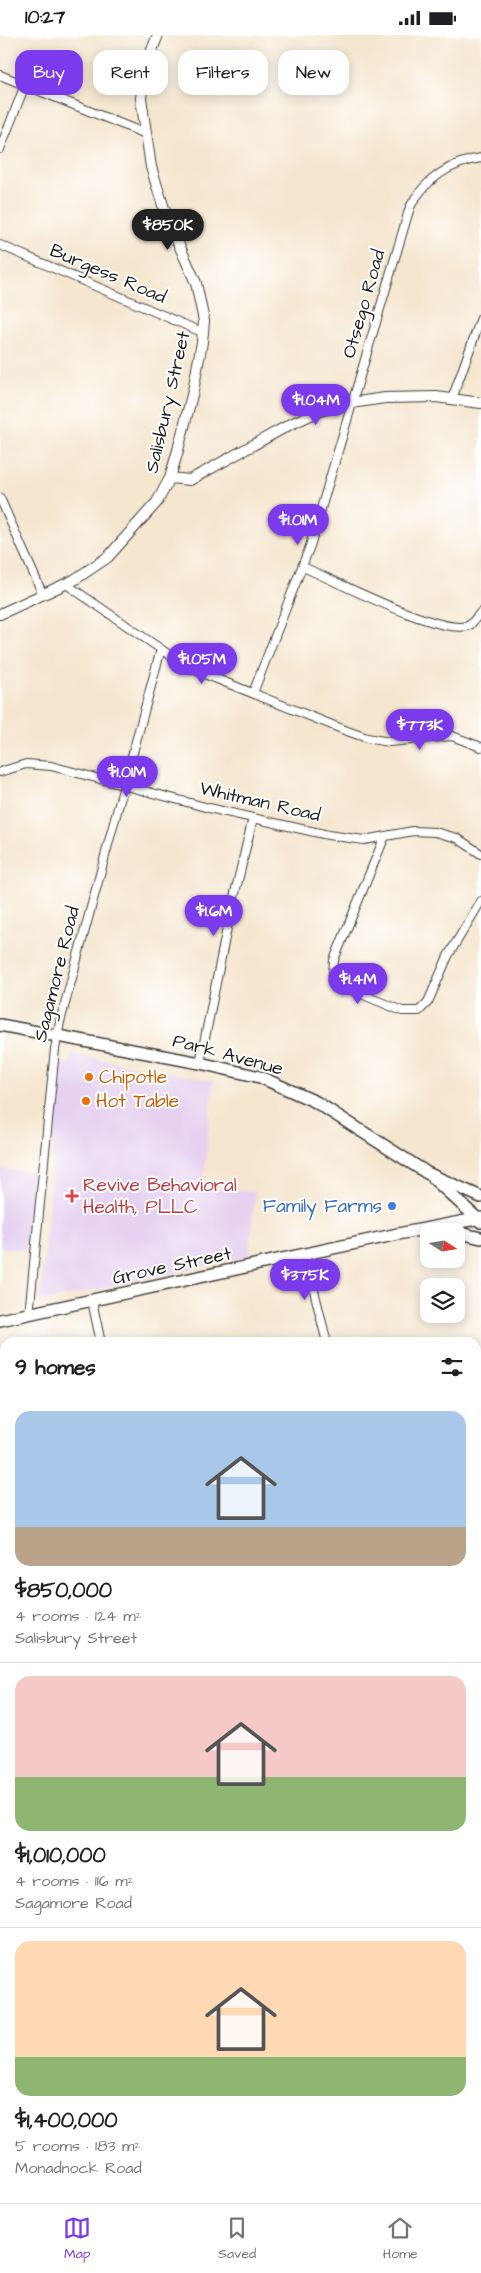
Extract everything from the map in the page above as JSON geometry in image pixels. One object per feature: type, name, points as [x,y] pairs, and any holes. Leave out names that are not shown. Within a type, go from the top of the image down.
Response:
[{"type":"main road","name":"Salisbury Street","points":[[0,614],[66,584],[100,564],[118,548],[157,502],[170,478],[193,391],[204,333],[204,314],[199,290],[159,198],[152,176],[141,98],[142,81],[147,62],[158,35]]},
{"type":"main road","points":[[170,478],[190,479],[289,425],[317,412],[354,402],[385,398],[436,397],[481,403]]},
{"type":"main road","name":"Park Avenue","points":[[0,1025],[248,1074],[295,1092],[427,1173],[481,1197]]},
{"type":"main road","name":"Park Avenue","points":[[427,1173],[480,1219]]},
{"type":"main road","name":"Grove Street","points":[[460,1223],[480,1219]]},
{"type":"main road","name":"Grove Street","points":[[0,1320],[420,1230]]},
{"type":"main road","name":"Grove Street","points":[[465,1234],[481,1238]]},
{"type":"street","points":[[0,75],[15,81]]},
{"type":"street","points":[[0,149],[21,95]]},
{"type":"street","points":[[50,95],[146,134]]},
{"type":"street","name":"Otsego Road","points":[[253,693],[303,567],[354,402],[410,207],[421,190],[440,173],[458,164],[481,158]]},
{"type":"street","name":"Burgess Road","points":[[0,245],[204,333]]},
{"type":"street","points":[[452,399],[481,317]]},
{"type":"street","points":[[0,498],[43,595]]},
{"type":"street","points":[[303,567],[408,614],[455,628],[470,625],[481,612]]},
{"type":"street","points":[[66,584],[187,667],[253,693],[373,740],[398,742],[447,736],[481,747]]},
{"type":"street","name":"Sagamore Road","points":[[29,1315],[57,1035],[161,649]]},
{"type":"street","name":"Whitman Road","points":[[0,772],[18,766],[37,764],[312,832],[355,839],[413,831],[435,831],[456,839],[481,853]]},
{"type":"street","points":[[200,1063],[229,918],[253,818]]},
{"type":"street","points":[[385,836],[334,960],[333,974],[341,985],[402,1011],[414,1012],[421,1010],[428,1002],[451,951],[481,901]]},
{"type":"street","points":[[305,1254],[326,1337]]},
{"type":"street","points":[[92,1301],[100,1337]]},
{"type":"shaded area","points":[[72,1054],[213,1081],[203,1187],[255,1192],[249,1256],[40,1302],[61,1063],[69,1064]]},
{"type":"shaded area","points":[[0,1169],[32,1172],[26,1250],[0,1248]]},
{"type":"place","name":"Chipotle","points":[[89,1077]]},
{"type":"place","name":"Hot Table","points":[[86,1101]]},
{"type":"place","name":"Revive Behavioral Health, PLLC","points":[[72,1196]]},
{"type":"place","name":"Family Farms","points":[[392,1206]]}]
